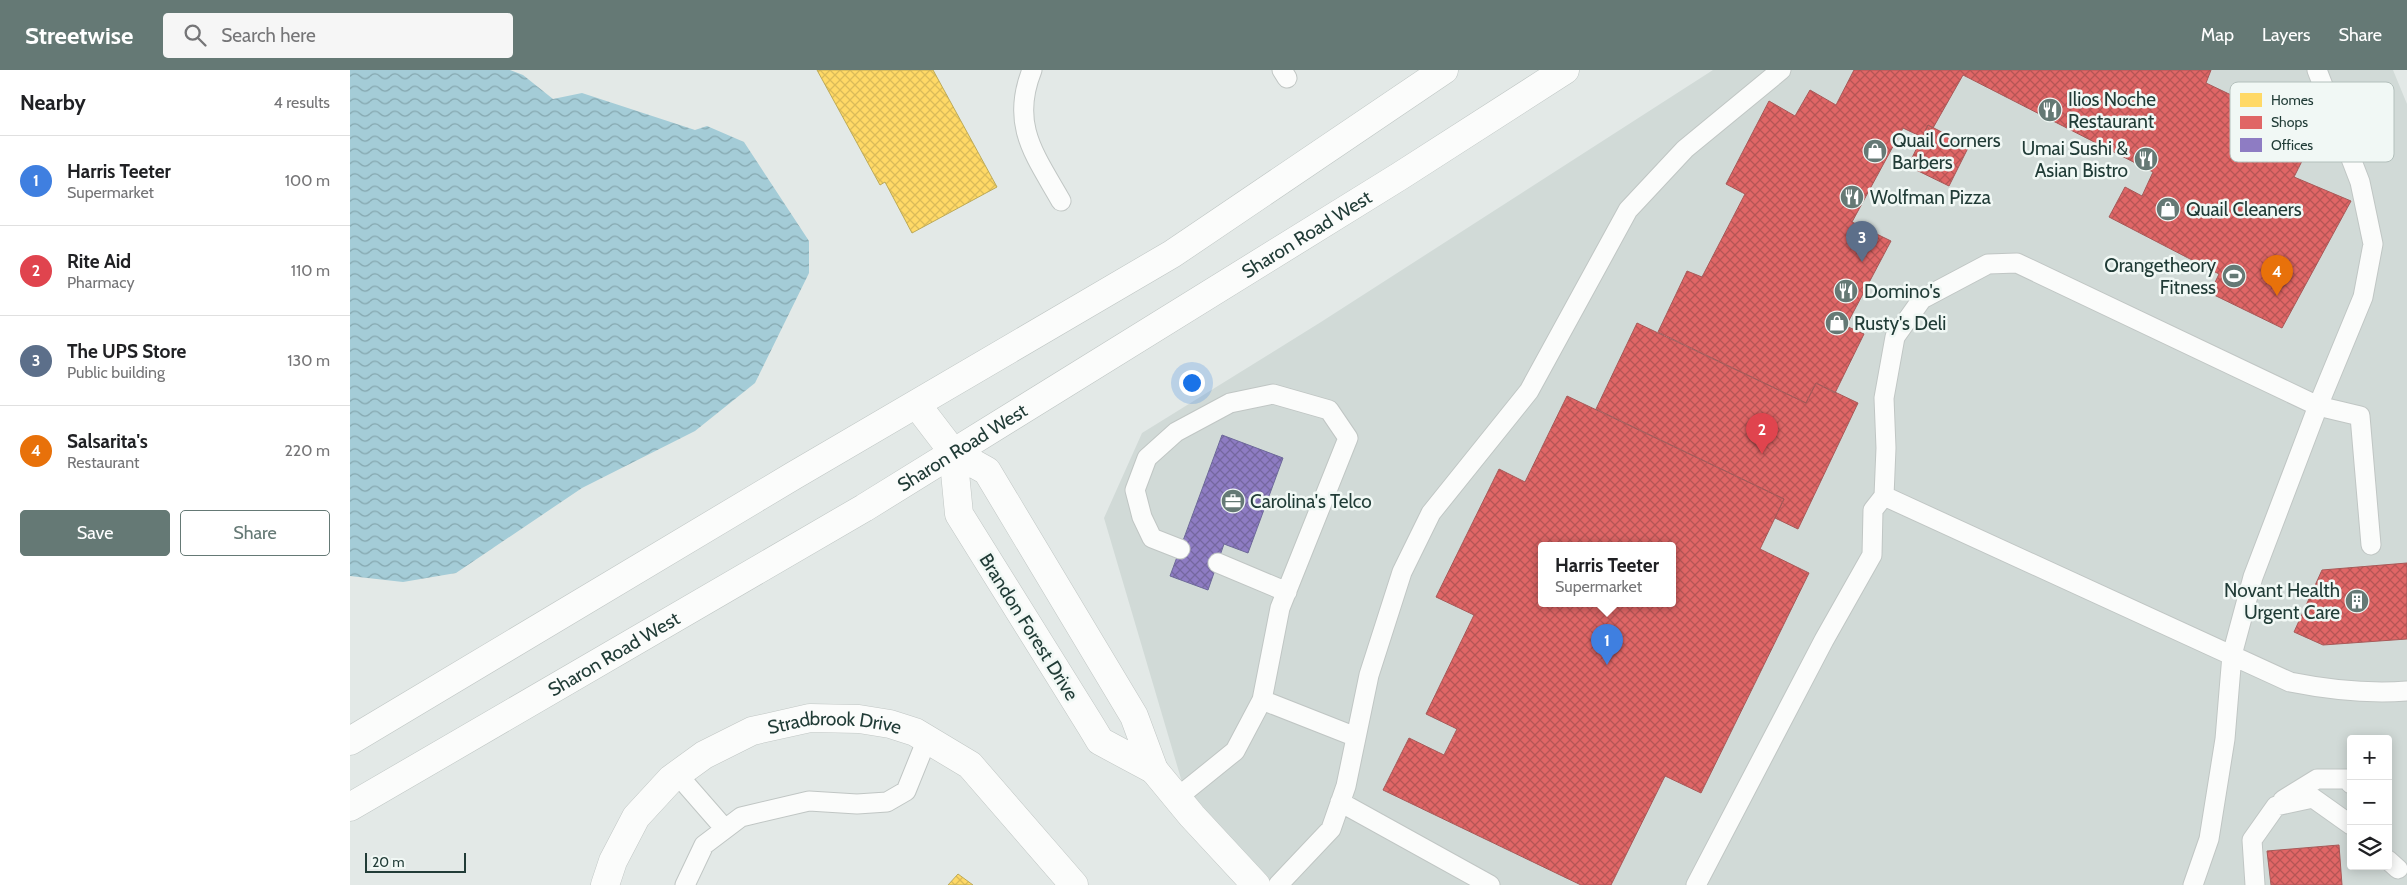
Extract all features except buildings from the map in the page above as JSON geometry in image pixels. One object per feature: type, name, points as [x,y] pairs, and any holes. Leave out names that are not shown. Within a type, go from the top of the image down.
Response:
[{"type":"main road","points":[[350,741],[1172,254],[1444,70]]},
{"type":"main road","name":"Sharon Road West","points":[[350,807],[864,508],[1400,176],[1565,70]]},
{"type":"main road","name":"Brandon Forest Drive","points":[[917,405],[953,452],[986,471],[1134,716],[1154,770]]},
{"type":"main road","name":"Brandon Forest Drive","points":[[953,452],[959,514],[1100,741],[1154,770],[1192,816],[1256,885]]},
{"type":"main road","name":"Stradbrook Drive","points":[[604,885],[613,861],[636,817],[677,774],[704,755],[752,731],[810,718],[859,719],[890,724],[915,732],[970,765],[1074,885]]},
{"type":"lane","points":[[1032,70],[1026,86],[1023,118],[1031,147],[1061,201]]},
{"type":"lane","points":[[1278,885],[1331,829],[1346,786],[1369,675],[1402,572],[1431,513],[1529,391],[1628,210],[1685,149],[1781,70]]},
{"type":"lane","points":[[2317,70],[2322,82]]},
{"type":"lane","points":[[2193,885],[2209,839],[2225,740],[2232,655],[2253,577],[2318,406],[2364,297],[2373,244],[2360,182],[2352,162]]},
{"type":"lane","points":[[1696,885],[1824,640],[1872,555],[1873,510],[1884,496],[1886,448],[1884,398],[1895,336],[1922,299],[1988,264],[2017,263],[2318,406],[2360,416],[2371,545]]},
{"type":"lane","points":[[1178,797],[1235,751],[1262,700],[1280,608],[1348,438],[1329,410],[1273,394],[1230,403],[1176,432],[1146,458],[1135,490],[1142,517],[1152,538],[1180,549]]},
{"type":"lane","points":[[1884,496],[2290,682],[2331,690],[2381,693],[2407,691]]},
{"type":"lane","points":[[1218,563],[1287,592]]},
{"type":"lane","points":[[1262,700],[1356,737]]},
{"type":"lane","points":[[686,885],[704,845],[741,818],[809,801],[857,804],[887,802],[906,791],[927,739]]},
{"type":"lane","points":[[677,774],[726,830]]},
{"type":"lane","points":[[2255,885],[2252,840],[2276,806],[2290,794],[2316,779],[2347,780]]},
{"type":"lane","points":[[2276,806],[2313,798],[2347,822]]},
{"type":"lane","points":[[1340,802],[1490,885]]},
{"type":"shaded area","points":[[1713,70],[2393,70],[2407,104],[2407,885],[1256,885],[1192,816],[1104,518],[1142,433],[1321,322]]},
{"type":"water","points":[[350,70],[510,70],[523,75],[553,99],[582,93],[695,130],[707,126],[744,142],[809,241],[809,273],[755,383],[695,431],[582,488],[456,573],[403,582],[350,576]]},
{"type":"place","name":"Ilios Noche Restaurant","points":[[2050,110]]},
{"type":"place","name":"Quail Corners Barbers","points":[[1875,151]]},
{"type":"place","name":"Umai Sushi & Asian Bistro","points":[[2146,159]]},
{"type":"place","name":"Wolfman Pizza","points":[[1852,197]]},
{"type":"place","name":"Quail Cleaners","points":[[2168,209]]},
{"type":"place","name":"The UPS Store","points":[[1862,262]]},
{"type":"place","name":"Orangetheory Fitness","points":[[2234,276]]},
{"type":"place","name":"Domino's","points":[[1846,291]]},
{"type":"place","name":"Salsarita's","points":[[2277,296]]},
{"type":"place","name":"Rusty's Deli","points":[[1837,323]]},
{"type":"place","name":"Rite Aid","points":[[1762,454]]},
{"type":"place","name":"Carolina's Telco","points":[[1233,501]]},
{"type":"place","name":"Novant Health Urgent Care","points":[[2357,601]]},
{"type":"place","name":"Harris Teeter","points":[[1607,665]]}]
